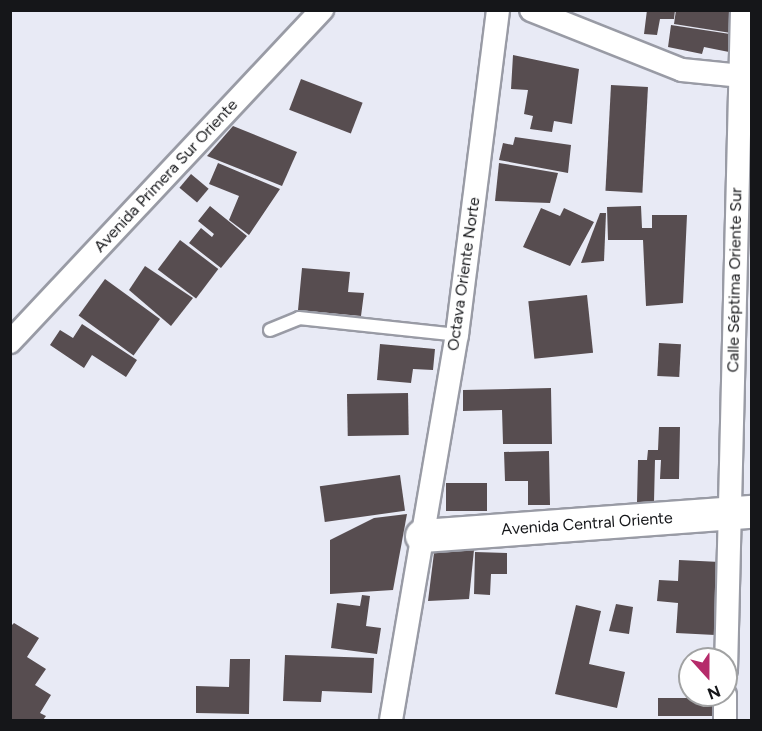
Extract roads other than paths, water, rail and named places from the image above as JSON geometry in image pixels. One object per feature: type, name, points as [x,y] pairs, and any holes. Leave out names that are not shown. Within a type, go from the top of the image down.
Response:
[{"type":"street","name":"Avenida Primera Sur Oriente","points":[[10,342],[322,10]]},
{"type":"street","name":"Octava Oriente Norte","points":[[391,720],[457,335],[498,10]]},
{"type":"street","points":[[531,10],[682,70],[745,77]]},
{"type":"street","name":"Calle Séptima Oriente Sur","points":[[728,647],[741,513],[745,77],[742,10]]},
{"type":"street","name":"Avenida Central Oriente","points":[[422,536],[741,513]]},
{"type":"lane","points":[[270,330],[299,318],[457,335]]}]
